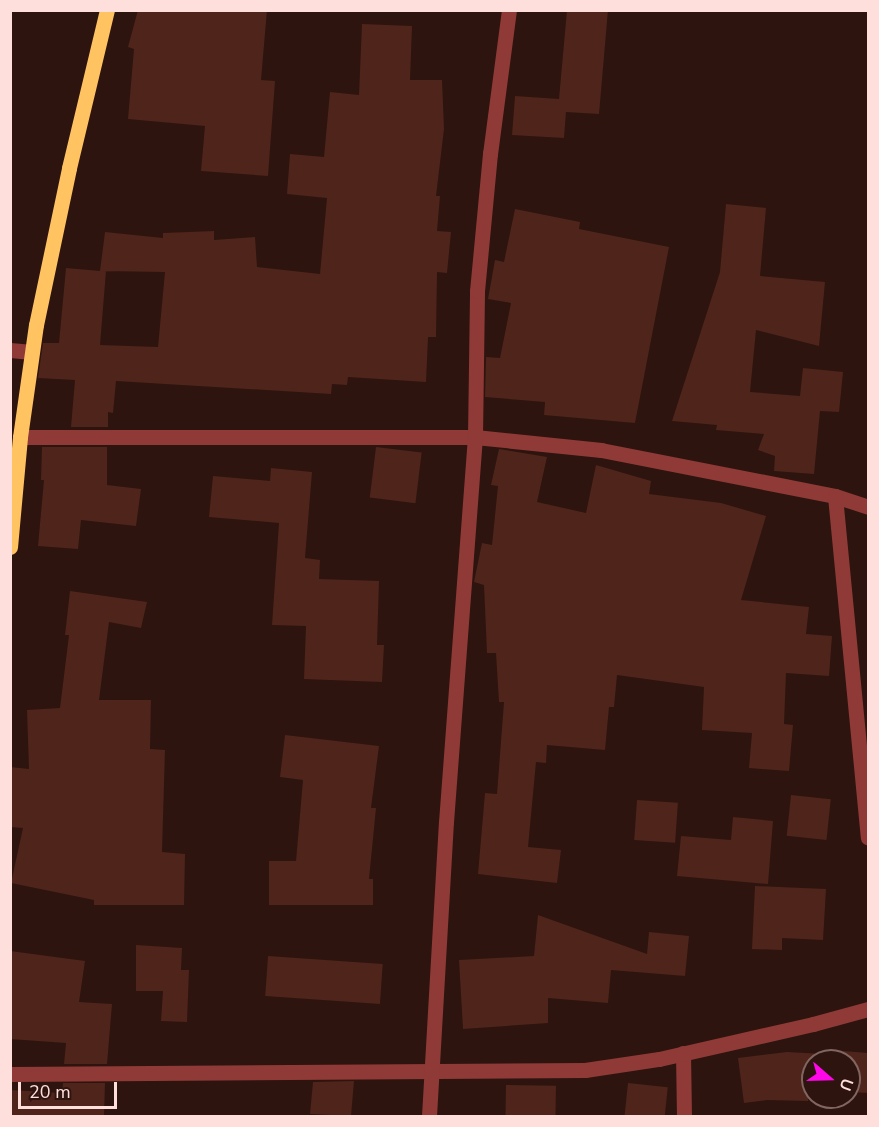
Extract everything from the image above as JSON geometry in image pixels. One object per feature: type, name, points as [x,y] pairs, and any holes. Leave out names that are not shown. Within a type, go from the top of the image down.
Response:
[{"type":"main road","points":[[10,547],[20,436],[32,352],[69,168],[107,10]]},
{"type":"street","points":[[429,1116],[446,822],[475,437],[477,291],[490,154],[509,10]]},
{"type":"street","points":[[10,350],[32,352]]},
{"type":"street","points":[[20,436],[475,437],[601,450],[835,496],[868,507]]},
{"type":"street","points":[[835,496],[868,837]]},
{"type":"street","points":[[10,1074],[585,1070],[683,1053],[868,1009]]},
{"type":"street","points":[[683,1053],[684,1116]]},
{"type":"building","points":[[138,10],[267,10],[261,80],[275,81],[268,176],[201,171],[205,126],[128,119],[134,49],[128,47]]},
{"type":"building","points":[[567,10],[608,10],[599,114],[566,112],[564,138],[512,135],[515,96],[559,99]]},
{"type":"building","points":[[362,24],[412,26],[410,80],[442,80],[444,129],[436,196],[440,196],[437,231],[451,232],[447,273],[437,272],[436,337],[428,337],[426,382],[348,377],[347,385],[332,384],[331,394],[116,381],[113,413],[108,412],[108,427],[71,427],[75,380],[38,378],[43,343],[59,343],[66,268],[100,271],[105,232],[163,238],[163,233],[214,231],[214,240],[255,237],[257,267],[320,274],[327,198],[287,194],[290,154],[324,157],[330,92],[359,95]],"holes":[[[106,271],[165,272],[158,347],[100,345]]]},
{"type":"building","points":[[726,204],[766,208],[760,276],[825,282],[819,346],[756,330],[750,392],[800,396],[803,368],[843,372],[839,412],[820,411],[814,474],[774,471],[775,456],[758,450],[764,434],[716,430],[717,425],[672,421],[720,272]]},
{"type":"building","points":[[515,209],[580,222],[579,229],[669,247],[635,423],[544,415],[545,402],[485,397],[486,357],[500,358],[511,303],[488,299],[495,260],[504,262]]},
{"type":"building","points":[[42,447],[107,447],[107,485],[141,489],[136,526],[81,520],[78,549],[38,546],[44,480],[41,480]]},
{"type":"building","points":[[376,447],[422,453],[415,503],[370,498]]},
{"type":"building","points":[[499,449],[547,457],[537,502],[586,513],[596,465],[651,481],[649,494],[721,503],[766,516],[741,600],[809,607],[806,634],[832,636],[829,676],[786,673],[784,724],[793,725],[789,771],[749,768],[752,733],[702,730],[704,687],[617,675],[614,707],[609,707],[605,750],[547,745],[546,763],[536,762],[528,847],[561,850],[557,883],[478,874],[485,793],[497,794],[504,702],[499,702],[496,653],[487,653],[484,585],[474,582],[482,543],[492,545],[498,486],[491,485]]},
{"type":"building","points":[[271,468],[312,472],[305,558],[320,560],[319,579],[379,581],[377,645],[384,645],[382,682],[304,679],[306,626],[272,625],[279,523],[209,517],[213,476],[270,481]]},
{"type":"building","points":[[70,591],[147,602],[141,628],[109,622],[99,700],[151,700],[150,749],[165,750],[162,852],[185,854],[184,905],[94,905],[94,900],[11,883],[23,828],[10,827],[10,767],[29,769],[27,710],[60,708],[69,635],[65,635]]},
{"type":"building","points":[[285,735],[379,746],[371,808],[376,808],[369,879],[373,879],[373,905],[269,905],[269,861],[296,861],[303,780],[280,777]]},
{"type":"building","points":[[791,795],[831,799],[826,840],[787,836]]},
{"type":"building","points":[[637,800],[678,803],[675,843],[634,840]]},
{"type":"building","points":[[733,817],[773,821],[768,884],[677,876],[681,836],[731,840]]},
{"type":"building","points":[[755,886],[826,889],[823,940],[782,938],[782,950],[752,949]]},
{"type":"building","points":[[538,915],[647,954],[649,932],[689,936],[685,976],[611,970],[608,1003],[548,998],[548,1023],[463,1029],[459,960],[534,956]]},
{"type":"building","points":[[136,945],[182,948],[181,970],[189,970],[187,1022],[161,1021],[163,991],[136,991]]},
{"type":"building","points":[[10,951],[85,961],[79,1002],[112,1004],[107,1064],[64,1064],[66,1043],[10,1039]]},
{"type":"building","points":[[268,956],[383,964],[380,1004],[265,996]]},
{"type":"building","points":[[787,1052],[801,1053],[801,1101],[767,1100],[744,1103],[738,1058]]},
{"type":"building","points":[[861,1052],[868,1053],[868,1093],[861,1093]]},
{"type":"building","points":[[354,1081],[351,1116],[310,1114],[313,1082]]},
{"type":"building","points":[[63,1083],[105,1083],[104,1116],[10,1116],[10,1090],[62,1093]]},
{"type":"building","points":[[628,1083],[668,1087],[665,1116],[625,1116]]},
{"type":"building","points":[[506,1085],[556,1086],[555,1116],[505,1116]]}]
